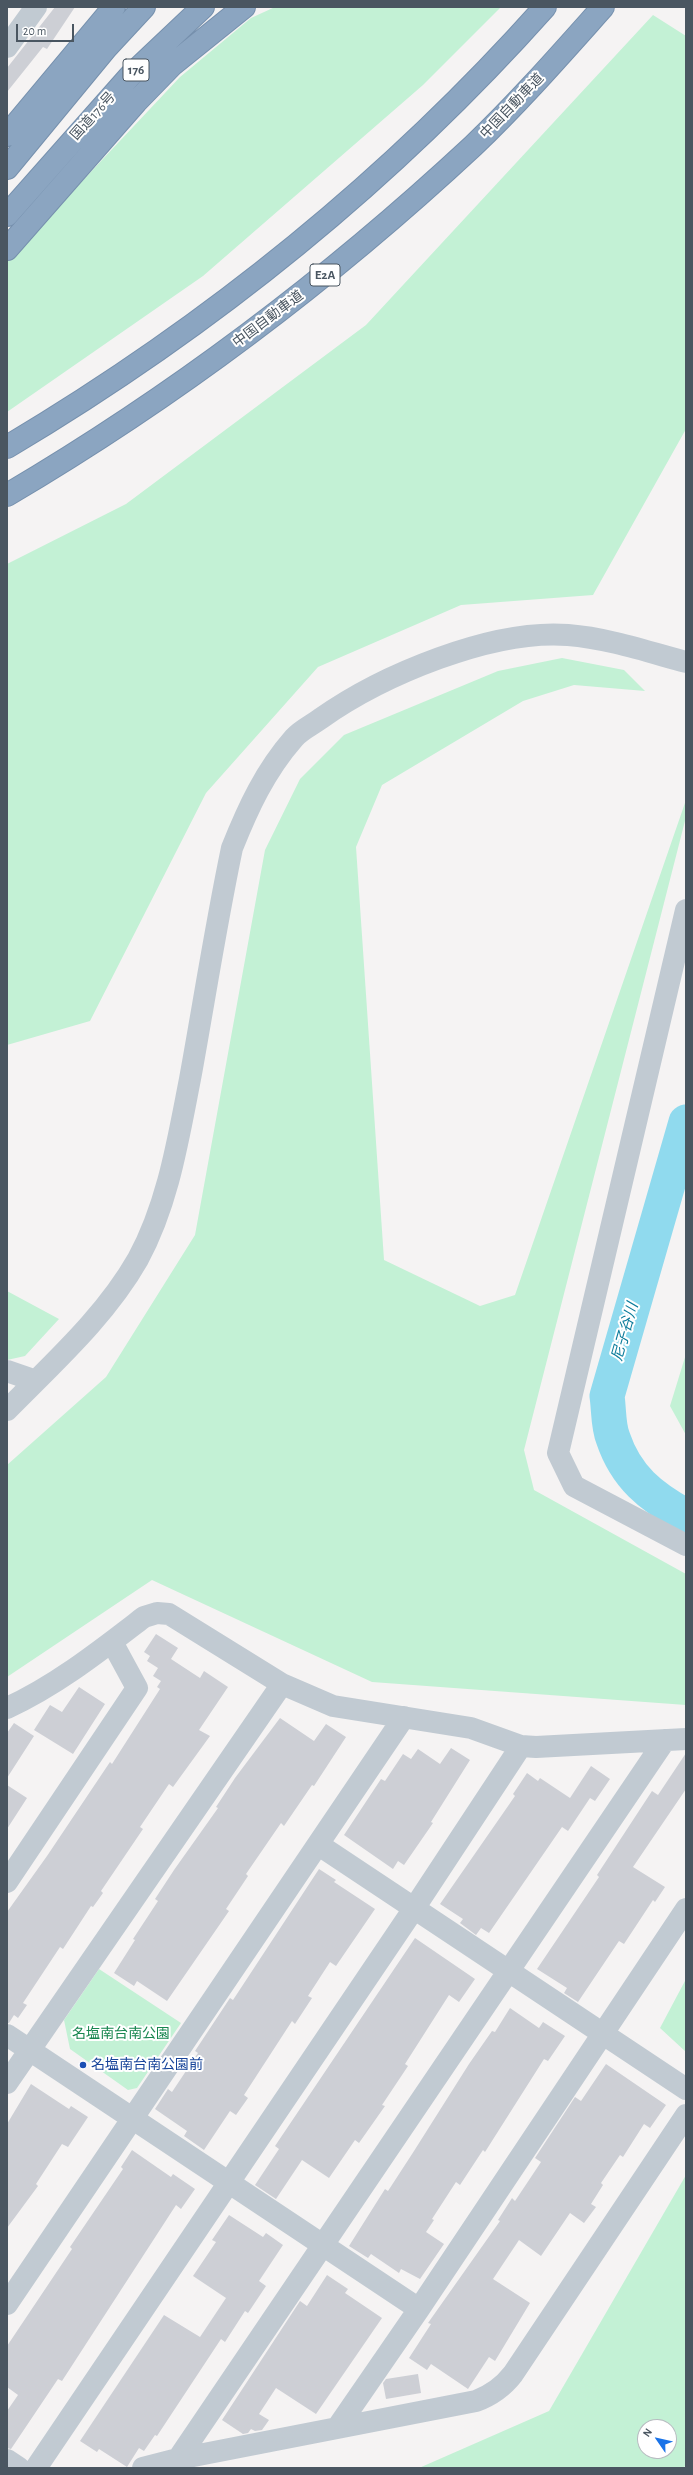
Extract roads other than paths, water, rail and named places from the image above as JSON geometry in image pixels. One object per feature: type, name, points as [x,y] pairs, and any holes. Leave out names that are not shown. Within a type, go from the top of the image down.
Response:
[{"type":"highway","points":[[7,136],[114,7]]},
{"type":"highway","name":"176","points":[[7,168],[106,48],[144,7]]},
{"type":"highway","name":"国道176号","points":[[7,215],[73,138],[130,76],[203,7]]},
{"type":"highway","points":[[7,249],[141,97],[172,65],[244,7]]},
{"type":"highway","points":[[7,447],[59,416],[161,348],[261,274],[347,204],[443,116],[546,7]]},
{"type":"highway","name":"中国自動車道","points":[[7,495],[85,449],[186,381],[289,304],[384,226],[474,145],[548,68],[603,7]]},
{"type":"street","points":[[7,47],[36,7]]},
{"type":"street","points":[[7,1410],[36,1381],[111,1299],[137,1260],[153,1229],[165,1190],[181,1123],[232,848],[246,811],[267,771],[295,737],[335,708],[410,670],[458,652],[498,641],[568,635],[635,648],[686,662]]},
{"type":"street","points":[[686,910],[558,1453],[574,1486],[686,1545]]},
{"type":"street","points":[[7,1371],[36,1381]]},
{"type":"street","points":[[7,1708],[26,1699],[67,1674],[144,1618],[156,1613],[169,1614],[282,1684],[333,1706],[471,1728],[521,1746],[551,1747],[676,1740]]},
{"type":"street","points":[[7,1882],[137,1688],[112,1642]]},
{"type":"street","points":[[7,2083],[282,1684]]},
{"type":"street","points":[[7,2304],[319,1845],[404,1717]]},
{"type":"street","points":[[178,2459],[509,1971],[676,1740]]},
{"type":"street","points":[[36,2468],[227,2183],[415,1907],[521,1746]]},
{"type":"street","points":[[319,1845],[415,1907],[686,2089]]},
{"type":"street","points":[[337,2428],[604,2034],[686,1909]]},
{"type":"street","points":[[7,2035],[227,2183],[419,2309]]},
{"type":"street","points":[[143,2468],[178,2459],[476,2401],[490,2396],[504,2386],[686,2115]]},
{"type":"street","points":[[7,2460],[19,2468]]},
{"type":"waterway","name":"尼子谷川","points":[[686,1122],[607,1396],[611,1433],[618,1452],[625,1464],[641,1484],[651,1493],[673,1509],[686,1516]]},
{"type":"place","name":"名塩南台南公園前","points":[[83,2065]]},
{"type":"park label","name":"名塩南台南公園","points":[[121,2034]]}]
